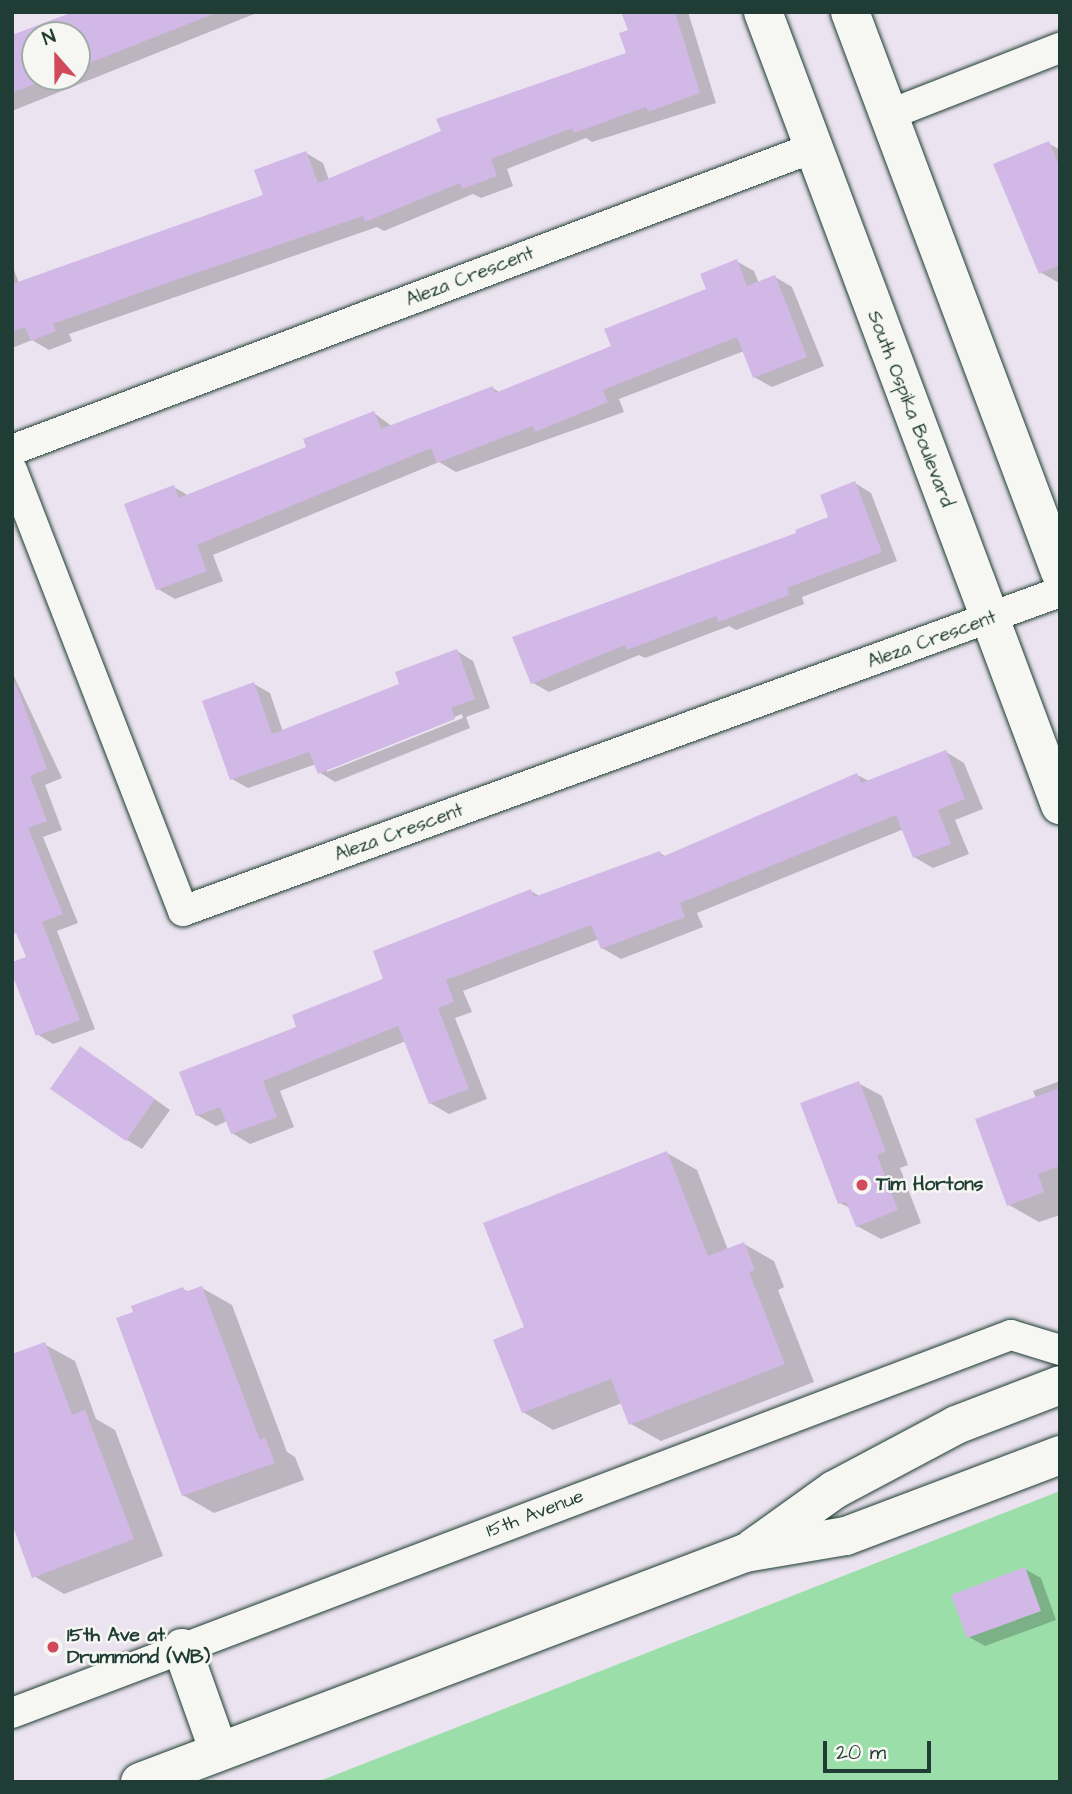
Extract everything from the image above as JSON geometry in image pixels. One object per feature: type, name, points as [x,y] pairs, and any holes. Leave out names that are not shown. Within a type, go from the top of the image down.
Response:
[{"type":"main road","name":"South Ospika Boulevard","points":[[763,12],[810,149],[1060,805]]},
{"type":"main road","points":[[850,12],[1060,572]]},
{"type":"main road","points":[[746,1553],[846,1484],[956,1425],[1060,1385]]},
{"type":"main road","points":[[139,1782],[746,1553],[846,1536],[1060,1455]]},
{"type":"main road","points":[[182,1648],[219,1752]]},
{"type":"street","points":[[888,115],[1060,48]]},
{"type":"street","name":"Aleza Crescent","points":[[12,450],[810,149]]},
{"type":"street","name":"Aleza Crescent","points":[[12,470],[184,911],[1060,592]]},
{"type":"street","name":"15th Avenue","points":[[12,1713],[1011,1335],[1060,1350]]},
{"type":"green space","points":[[1060,1491],[1060,1782],[317,1782]]},
{"type":"building","points":[[73,12],[213,12],[91,62],[91,21],[49,21]]},
{"type":"building","points":[[621,12],[675,12],[700,93],[648,112],[646,107],[574,133],[572,128],[491,159],[497,176],[462,189],[460,183],[365,222],[363,216],[167,283],[53,324],[56,331],[31,341],[25,327],[12,332],[12,284],[263,195],[254,170],[306,151],[318,183],[441,131],[436,119],[626,53],[619,33],[628,30]]},
{"type":"building","points":[[21,32],[21,89],[12,93],[12,35]]},
{"type":"building","points":[[1049,141],[1060,168],[1060,265],[1039,274],[993,164]]},
{"type":"building","points":[[737,259],[747,286],[775,275],[807,357],[753,378],[737,337],[603,390],[608,402],[535,432],[533,426],[437,463],[431,448],[197,545],[207,571],[156,590],[124,504],[174,485],[179,498],[306,447],[303,439],[374,411],[381,429],[493,386],[495,393],[611,346],[604,329],[706,289],[700,274]]},
{"type":"building","points":[[855,481],[882,552],[787,588],[789,595],[719,622],[716,616],[627,650],[625,645],[531,684],[512,637],[796,533],[795,530],[828,517],[820,495]]},
{"type":"building","points":[[457,649],[475,699],[451,708],[455,719],[318,774],[309,752],[230,780],[202,701],[254,682],[272,734],[399,684],[395,672]]},
{"type":"building","points":[[16,684],[47,769],[30,776],[47,821],[28,828],[63,914],[42,922],[80,1020],[36,1036],[12,974],[12,962],[26,957],[16,933],[12,935],[12,685]]},
{"type":"building","points":[[946,750],[965,799],[938,810],[951,844],[913,858],[896,815],[680,903],[685,917],[601,949],[591,925],[446,980],[454,1002],[438,1008],[469,1089],[429,1104],[398,1026],[263,1081],[277,1117],[231,1134],[220,1107],[196,1116],[179,1072],[296,1027],[292,1015],[383,979],[373,951],[531,889],[534,897],[660,851],[662,857],[857,773],[861,783]]},
{"type":"building","points":[[80,1046],[155,1099],[126,1141],[50,1089]]},
{"type":"building","points":[[859,1081],[886,1151],[877,1155],[898,1210],[856,1227],[846,1202],[838,1204],[800,1103]]},
{"type":"building","points":[[1060,1088],[1060,1166],[1038,1174],[1044,1192],[1007,1206],[975,1119]]},
{"type":"building","points":[[667,1151],[708,1256],[744,1242],[755,1270],[749,1272],[785,1364],[629,1425],[611,1379],[522,1413],[493,1340],[524,1327],[483,1223]]},
{"type":"building","points":[[202,1286],[260,1440],[265,1437],[275,1463],[182,1496],[116,1318],[133,1312],[131,1306],[183,1287],[185,1292]]},
{"type":"building","points":[[45,1342],[72,1415],[85,1410],[134,1539],[32,1578],[12,1524],[12,1354]]},
{"type":"building","points":[[1025,1567],[1041,1611],[967,1638],[951,1595]]},
{"type":"place","name":"Tim Hortons","points":[[862,1185]]},
{"type":"place","name":"15th Ave at Drummond (WB)","points":[[53,1647]]}]
